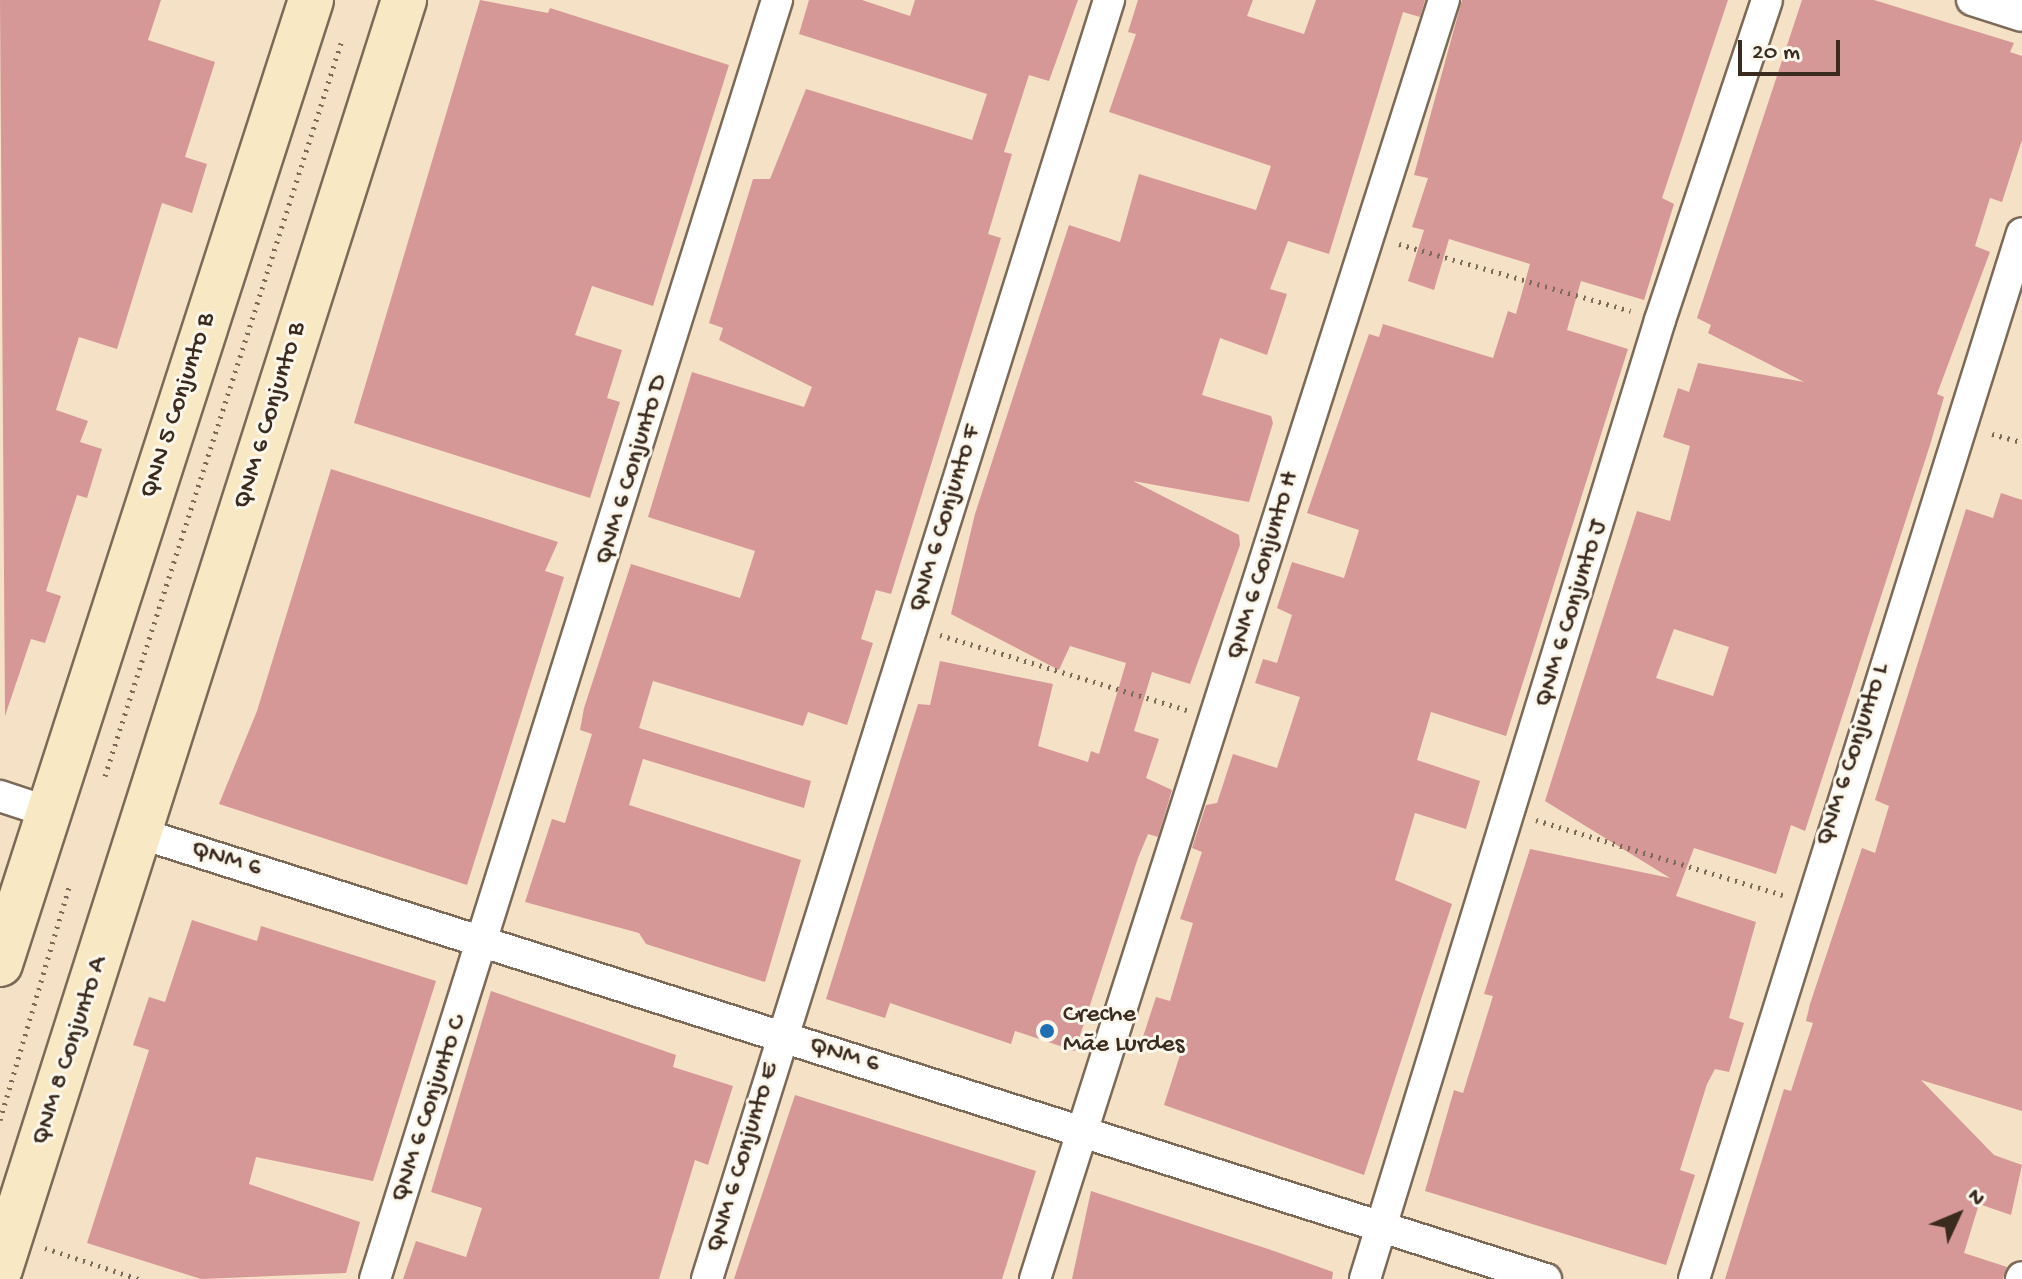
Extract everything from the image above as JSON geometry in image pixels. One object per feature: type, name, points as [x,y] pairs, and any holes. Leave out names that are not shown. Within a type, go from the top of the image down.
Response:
[{"type":"main road","name":"QNN 5 Conjunto B","points":[[0,964],[311,0]]},
{"type":"main road","points":[[299,324],[323,182],[385,0]]},
{"type":"main road","name":"QNM 6 Conjunto B","points":[[142,834],[299,324],[404,0]]},
{"type":"main road","name":"QNM 8 Conjunto A","points":[[5,1252],[142,834]]},
{"type":"street","name":"QNM 6 Conjunto D","points":[[485,939],[777,0]]},
{"type":"street","name":"QNM 6 Conjunto F","points":[[782,1037],[1109,0]]},
{"type":"street","name":"QNM 6 Conjunto H","points":[[1035,1279],[1086,1132],[1367,235],[1444,0]]},
{"type":"street","name":"QNM 6 Conjunto J","points":[[1365,1279],[1512,813],[1660,320],[1767,0]]},
{"type":"street","points":[[1972,0],[2022,16]]},
{"type":"street","name":"QNM 6 Conjunto L","points":[[1694,1279],[1807,902],[2022,233]]},
{"type":"street","points":[[0,796],[48,812]]},
{"type":"street","name":"QNM 6","points":[[142,834],[485,939],[1382,1230],[1546,1279]]},
{"type":"street","name":"QNM 6 Conjunto C","points":[[375,1279],[485,939]]},
{"type":"street","name":"QNM 6 Conjunto E","points":[[707,1279],[782,1037]]},
{"type":"path","points":[[101,784],[345,30]]},
{"type":"path","points":[[1367,235],[1660,320]]},
{"type":"path","points":[[912,626],[1217,719]]},
{"type":"path","points":[[1512,813],[1807,902]]},
{"type":"path","points":[[0,1120],[75,869]]},
{"type":"path","points":[[5,1252],[139,1279]]},
{"type":"building","points":[[0,0],[161,0],[148,40],[215,62],[185,157],[207,164],[192,213],[162,203],[117,349],[79,337],[56,410],[88,421],[80,442],[102,449],[87,498],[77,495],[46,591],[61,596],[45,643],[31,639],[5,716]]},
{"type":"building","points":[[480,0],[548,13],[550,8],[729,65],[653,306],[592,286],[575,335],[622,350],[607,398],[620,402],[590,498],[354,423]]},
{"type":"building","points":[[809,0],[862,0],[910,16],[915,0],[1078,0],[1049,81],[1029,75],[1004,152],[1012,154],[988,234],[1001,238],[891,594],[876,590],[861,639],[873,643],[847,725],[808,712],[803,726],[653,681],[639,728],[811,781],[804,808],[643,759],[629,805],[801,860],[765,982],[646,944],[639,933],[525,902],[552,819],[565,823],[592,734],[580,730],[584,708],[631,564],[740,598],[755,551],[648,517],[692,372],[804,407],[812,387],[719,340],[723,328],[709,323],[753,179],[770,179],[806,89],[972,140],[987,94],[799,34]]},
{"type":"building","points":[[1138,0],[1253,0],[1247,16],[1304,34],[1316,0],[1425,0],[1420,17],[1403,12],[1329,254],[1288,241],[1270,289],[1287,294],[1267,355],[1220,338],[1202,395],[1271,416],[1273,423],[1249,502],[1133,481],[1239,535],[1240,545],[1190,684],[1152,672],[1134,731],[1159,739],[1146,778],[1172,790],[1158,837],[1148,834],[1138,858],[1075,1051],[1015,1031],[1011,1044],[890,1003],[885,1018],[826,999],[918,704],[930,705],[940,661],[1053,684],[1038,746],[1088,762],[1091,751],[1099,754],[1126,663],[1070,646],[1059,670],[951,614],[975,514],[1069,225],[1120,242],[1139,174],[1256,210],[1271,166],[1109,112],[1136,34],[1128,32]]},
{"type":"building","points":[[1462,0],[1728,0],[1662,198],[1674,204],[1644,300],[1581,281],[1567,330],[1628,349],[1506,736],[1431,712],[1417,760],[1480,781],[1466,829],[1415,813],[1395,880],[1452,904],[1364,1175],[1164,1105],[1180,1055],[1141,1043],[1156,997],[1170,1001],[1193,923],[1180,919],[1202,852],[1192,848],[1206,805],[1217,803],[1233,754],[1277,768],[1300,697],[1255,683],[1263,659],[1277,663],[1292,615],[1277,608],[1292,562],[1344,578],[1359,530],[1307,513],[1369,334],[1379,337],[1383,324],[1493,358],[1508,311],[1516,314],[1530,264],[1449,239],[1434,290],[1408,281],[1424,230],[1412,227],[1428,178],[1414,175]]},
{"type":"building","points":[[1802,0],[1874,0],[2014,43],[2010,52],[2022,56],[2022,140],[2002,202],[1990,198],[1975,246],[1990,252],[1937,394],[1944,397],[1930,445],[1805,831],[1791,825],[1776,874],[1694,848],[1676,896],[1756,922],[1729,1018],[1744,1023],[1729,1072],[1715,1069],[1707,1084],[1680,1170],[1695,1175],[1666,1265],[1425,1191],[1454,1090],[1463,1093],[1493,996],[1484,994],[1530,849],[1670,878],[1545,801],[1637,511],[1670,521],[1690,446],[1663,437],[1678,388],[1689,392],[1698,363],[1804,382],[1708,333],[1711,325],[1697,318]],"holes":[[[1674,629],[1729,647],[1713,696],[1656,678]]]},
{"type":"building","points":[[331,469],[558,542],[545,571],[564,577],[467,885],[219,804],[257,711]]},
{"type":"building","points":[[2001,493],[2022,500],[2022,1111],[1921,1080],[1994,1155],[2022,1165],[2011,1215],[1979,1204],[1964,1253],[2007,1267],[2003,1279],[1725,1279],[1784,1089],[1791,1091],[1813,1023],[1806,1021],[1810,1004],[1862,848],[1875,853],[1889,806],[1875,800],[1966,509],[1993,518]]},
{"type":"building","points":[[192,920],[257,941],[261,926],[436,981],[373,1181],[256,1157],[249,1184],[360,1222],[346,1273],[201,1279],[87,1243],[149,1050],[133,1045],[149,997],[165,1002]]},
{"type":"building","points":[[491,991],[676,1055],[673,1067],[733,1086],[708,1165],[695,1160],[659,1279],[403,1279],[416,1241],[466,1257],[482,1208],[431,1192]]},
{"type":"building","points":[[795,1095],[1036,1171],[1002,1279],[734,1279]]},
{"type":"building","points":[[1091,1191],[1333,1272],[1332,1279],[1072,1279]]},
{"type":"place","name":"Creche Mãe Lurdes","points":[[1047,1031]]}]
